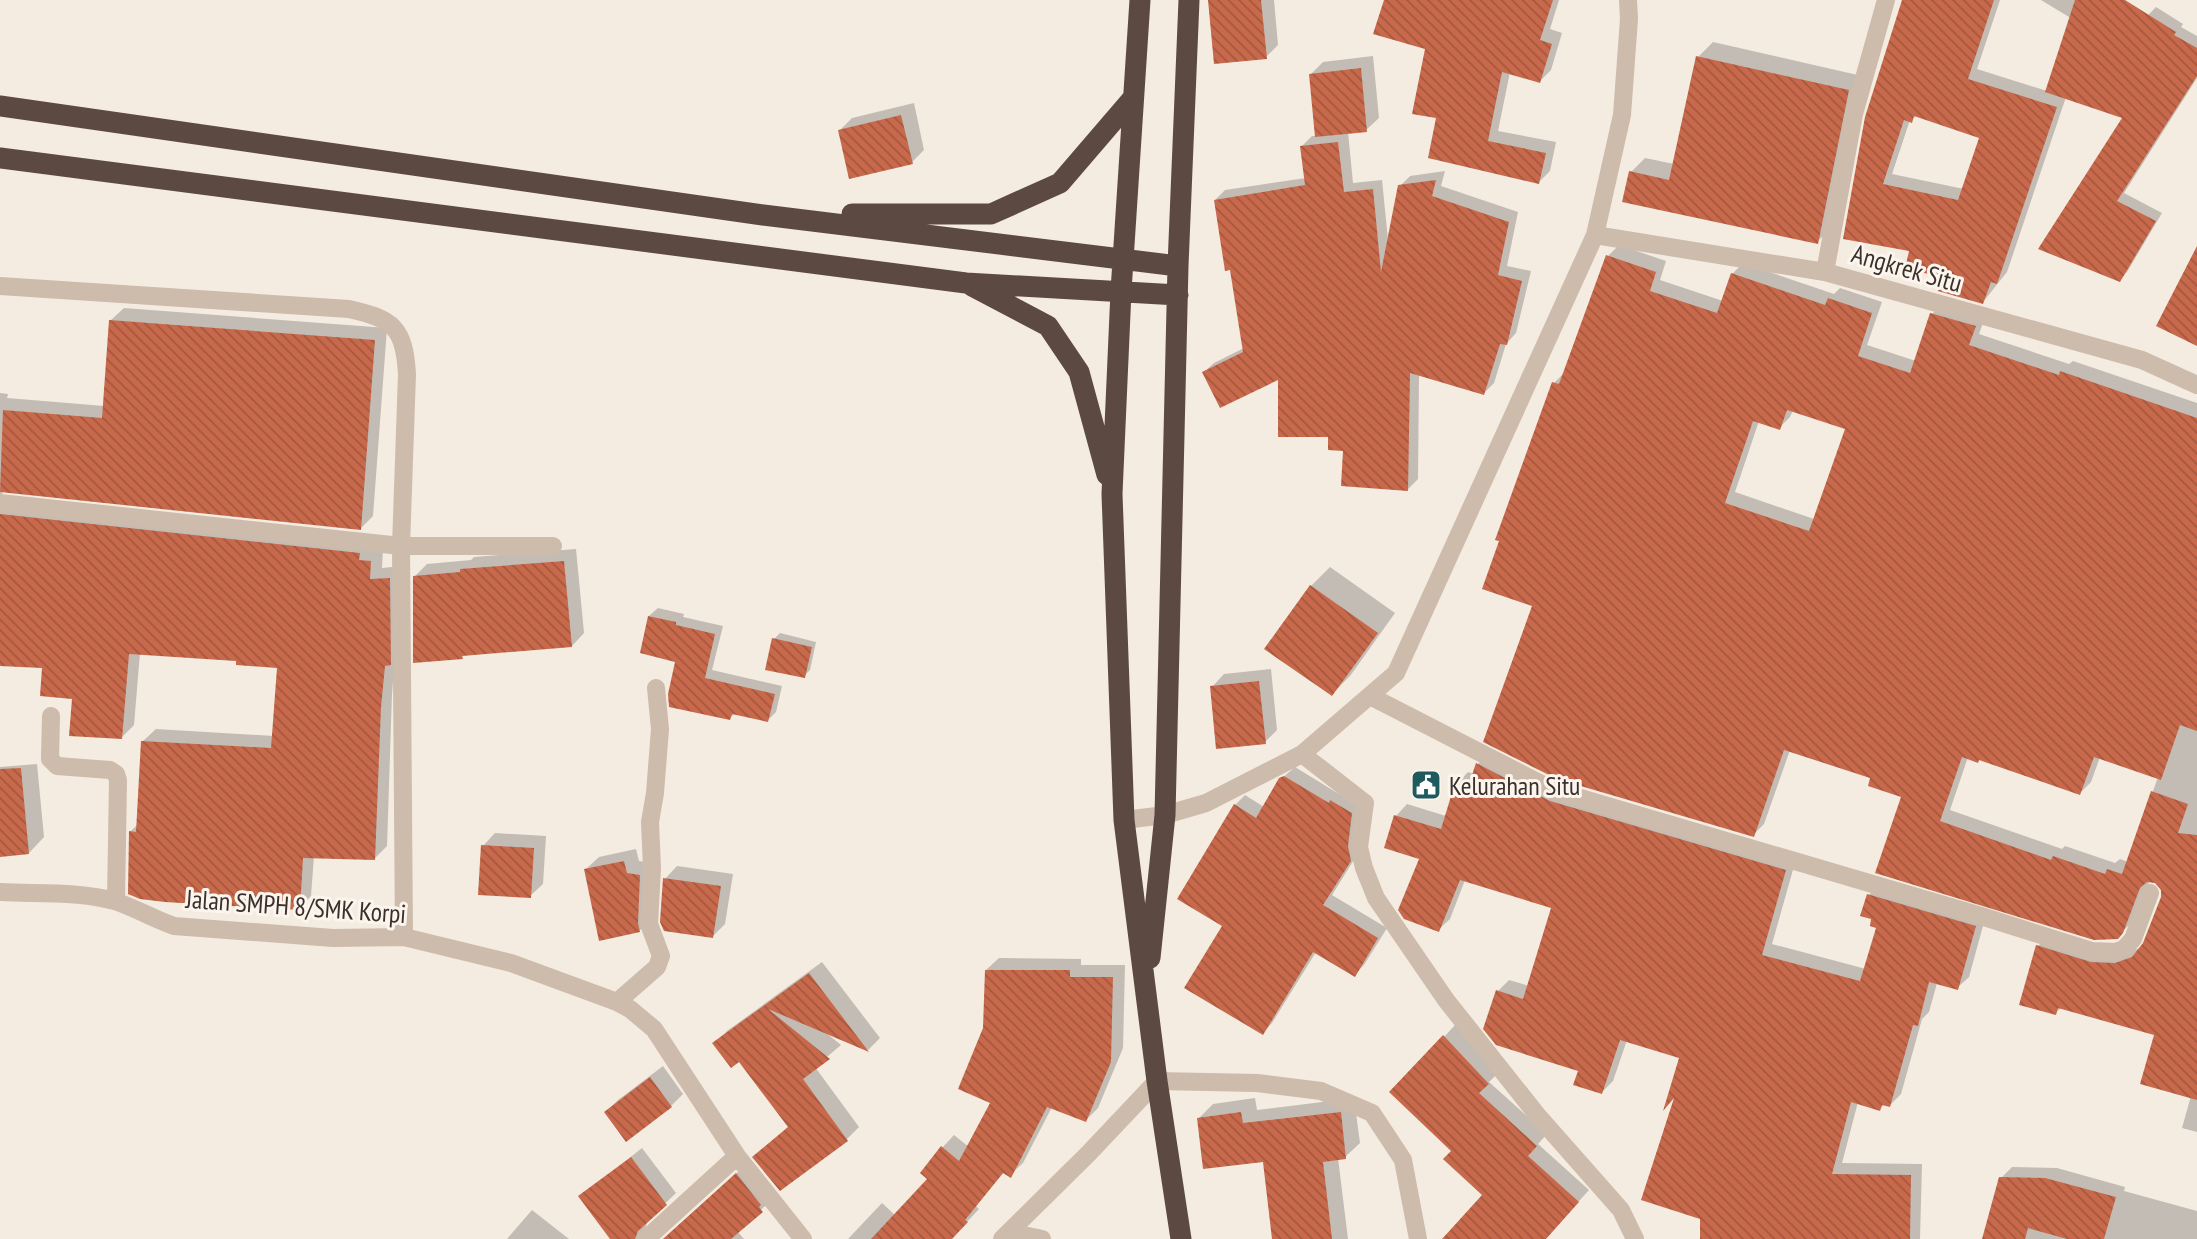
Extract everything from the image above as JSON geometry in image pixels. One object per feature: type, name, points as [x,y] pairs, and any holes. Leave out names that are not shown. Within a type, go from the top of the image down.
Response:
[{"type":"highway","points":[[1140,0],[1121,291],[1112,494],[1124,820],[1157,1081],[1181,1239]]},
{"type":"highway","points":[[1147,992],[1165,815],[1178,266],[1189,0]]},
{"type":"highway","points":[[763,215],[991,214],[1060,183],[1133,98]]},
{"type":"highway","points":[[0,106],[763,215],[1178,266]]},
{"type":"highway","points":[[0,158],[966,282],[1178,295]]},
{"type":"highway","points":[[966,282],[1048,327],[1079,372],[1112,494]]},
{"type":"street","points":[[1124,820],[1165,815],[1206,803],[1302,754],[1396,673],[1595,235],[1622,115],[1628,0]]},
{"type":"street","points":[[1825,272],[1854,114],[1886,0]]},
{"type":"street","name":"Angkrek Situ","points":[[1595,235],[1825,272],[2142,360],[2197,385]]},
{"type":"street","points":[[0,286],[349,310],[376,315],[399,332],[405,349],[407,374],[401,545],[404,937]]},
{"type":"street","points":[[0,503],[401,545],[553,546]]},
{"type":"street","points":[[617,1002],[657,967],[661,956],[649,924],[652,868],[650,822],[656,793],[660,729],[656,688]]},
{"type":"street","points":[[1370,696],[1553,790],[2092,951],[2115,952],[2123,949],[2133,939],[2150,893]]},
{"type":"street","points":[[51,716],[52,763],[57,766],[110,770],[118,779],[116,901]]},
{"type":"street","points":[[1302,754],[1365,803],[1359,847],[1376,898],[1446,1000],[1538,1116],[1621,1210],[1635,1239]]},
{"type":"street","name":"Jalan SMPH 8/SMK Korpi","points":[[0,892],[116,901],[152,919],[174,926],[332,938],[404,937],[511,963],[617,1002],[654,1029],[737,1156],[803,1239]]},
{"type":"street","points":[[1005,1235],[1089,1153],[1157,1081],[1257,1083],[1321,1091],[1372,1113],[1403,1160],[1418,1239]]},
{"type":"street","points":[[646,1239],[737,1156]]},
{"type":"street","points":[[1005,1235],[1042,1239]]},
{"type":"building","points":[[1208,0],[1261,0],[1267,59],[1214,64]]},
{"type":"building","points":[[1384,0],[1553,0],[1540,40],[1552,44],[1540,83],[1502,72],[1488,141],[1546,153],[1539,184],[1428,158],[1436,118],[1412,114],[1425,49],[1373,34]]},
{"type":"building","points":[[1902,0],[1994,0],[1968,79],[2057,107],[1997,284],[1991,282],[1983,304],[1938,291],[1943,277],[1905,269],[1909,251],[1843,239],[1865,117]],"holes":[[[1914,116],[1979,138],[1958,200],[1883,184],[1904,120],[1912,123]]]},
{"type":"building","points":[[2075,0],[2125,0],[2197,48],[2197,76],[2117,201],[2156,221],[2120,282],[2038,249],[2122,118],[2045,92]]},
{"type":"building","points":[[1696,56],[1849,90],[1818,244],[1622,202],[1629,171],[1669,180]]},
{"type":"building","points":[[1361,68],[1367,132],[1315,137],[1309,74]]},
{"type":"building","points":[[901,115],[913,164],[849,179],[838,130]]},
{"type":"building","points":[[1338,142],[1344,192],[1373,189],[1381,272],[1398,185],[1436,180],[1432,196],[1509,222],[1498,275],[1522,281],[1507,345],[1500,344],[1484,395],[1410,373],[1408,491],[1341,486],[1343,451],[1328,450],[1328,437],[1278,437],[1278,380],[1220,408],[1202,372],[1243,352],[1230,270],[1225,271],[1214,200],[1305,185],[1300,146]]},
{"type":"building","points":[[2197,246],[2197,346],[2156,326]]},
{"type":"building","points":[[1606,255],[1656,272],[1650,291],[1717,313],[1731,273],[1825,305],[1828,298],[1872,313],[1858,356],[1910,373],[1930,313],[1976,326],[1969,345],[2059,375],[2060,371],[2197,418],[2197,731],[2180,725],[2161,780],[2094,757],[2080,795],[1979,760],[1978,763],[1962,757],[1940,821],[2051,860],[2053,856],[2105,874],[2107,869],[2122,874],[2151,791],[2188,804],[2178,833],[2197,835],[2197,1100],[2140,1084],[2154,1035],[2058,1008],[2056,1015],[2019,1005],[2036,945],[2091,962],[2115,963],[2132,957],[2143,943],[2161,897],[2161,890],[2155,883],[2147,882],[2140,888],[2123,933],[2118,939],[2094,940],[1875,873],[1901,797],[1868,786],[1870,778],[1784,750],[1754,837],[1557,779],[1483,742],[1532,606],[1482,589],[1499,541],[1495,540],[1552,382],[1559,384]],"holes":[[[1787,410],[1845,429],[1809,531],[1725,503],[1753,421],[1780,430]]]},
{"type":"building","points":[[109,320],[375,340],[361,530],[0,492],[3,410],[102,418]]},
{"type":"building","points":[[0,514],[360,553],[359,560],[371,561],[370,579],[390,578],[391,665],[385,666],[381,707],[375,860],[303,858],[300,910],[165,902],[140,899],[128,894],[129,831],[136,832],[141,741],[271,748],[277,668],[236,665],[236,661],[129,654],[122,739],[69,736],[72,699],[40,696],[42,668],[0,666]]},
{"type":"building","points":[[564,561],[572,647],[413,663],[413,576],[460,572],[460,569]]},
{"type":"building","points":[[1310,585],[1378,633],[1332,696],[1264,649]]},
{"type":"building","points":[[648,616],[715,634],[705,678],[775,694],[768,722],[732,714],[730,720],[669,707],[668,694],[675,662],[640,653]]},
{"type":"building","points":[[772,638],[812,647],[805,678],[765,670]]},
{"type":"building","points":[[1259,681],[1266,744],[1216,749],[1210,686]]},
{"type":"building","points":[[1476,763],[1550,801],[1786,870],[1762,955],[1860,981],[1876,928],[1870,926],[1871,919],[1860,916],[1867,894],[1976,926],[1958,990],[1929,982],[1918,1026],[1913,1025],[1890,1107],[1882,1105],[1880,1111],[1851,1102],[1832,1174],[1911,1175],[1910,1239],[1700,1239],[1700,1219],[1641,1200],[1674,1098],[1663,1111],[1679,1058],[1620,1040],[1602,1094],[1573,1085],[1578,1071],[1496,1045],[1483,1029],[1496,990],[1523,999],[1551,908],[1460,880],[1439,932],[1404,919],[1398,910],[1419,859],[1384,848],[1394,815],[1441,829],[1455,783],[1468,787]]},
{"type":"building","points":[[21,768],[29,854],[0,857],[0,769]]},
{"type":"building","points":[[1284,776],[1329,803],[1330,800],[1352,813],[1348,846],[1351,861],[1323,905],[1378,938],[1355,977],[1313,952],[1263,1035],[1184,988],[1222,926],[1177,899],[1234,804],[1256,818],[1279,778]]},
{"type":"building","points":[[481,845],[534,848],[531,898],[478,895]]},
{"type":"building","points":[[624,861],[627,873],[640,875],[640,932],[599,941],[584,869]]},
{"type":"building","points":[[663,878],[721,886],[713,938],[664,931],[660,922]]},
{"type":"building","points":[[985,970],[1070,970],[1070,977],[1113,977],[1111,1062],[1086,1122],[1047,1107],[1011,1178],[1003,1173],[965,1220],[968,1222],[952,1239],[871,1239],[927,1179],[920,1173],[941,1146],[959,1161],[990,1103],[958,1089],[983,1028]]},
{"type":"building","points":[[809,973],[869,1052],[768,1009],[830,1059],[803,1079],[848,1141],[780,1191],[752,1157],[788,1127],[739,1062],[731,1068],[712,1043]]},
{"type":"building","points":[[1443,1035],[1489,1084],[1479,1093],[1537,1146],[1528,1156],[1579,1202],[1546,1239],[1442,1239],[1482,1195],[1443,1159],[1451,1151],[1389,1092]]},
{"type":"building","points":[[650,1077],[672,1107],[626,1142],[604,1112]]},
{"type":"building","points":[[1241,1112],[1243,1123],[1341,1112],[1346,1159],[1323,1162],[1332,1239],[1272,1239],[1263,1162],[1203,1169],[1197,1118]]},
{"type":"building","points":[[631,1157],[667,1205],[638,1231],[635,1239],[610,1239],[578,1196]]},
{"type":"building","points":[[736,1173],[761,1205],[759,1207],[763,1212],[731,1239],[663,1239]]},
{"type":"building","points":[[1999,1177],[2045,1178],[2116,1197],[2104,1239],[2067,1239],[2028,1228],[2025,1239],[1982,1239]]},
{"type":"place","name":"Kelurahan Situ","points":[[1426,785]]}]
